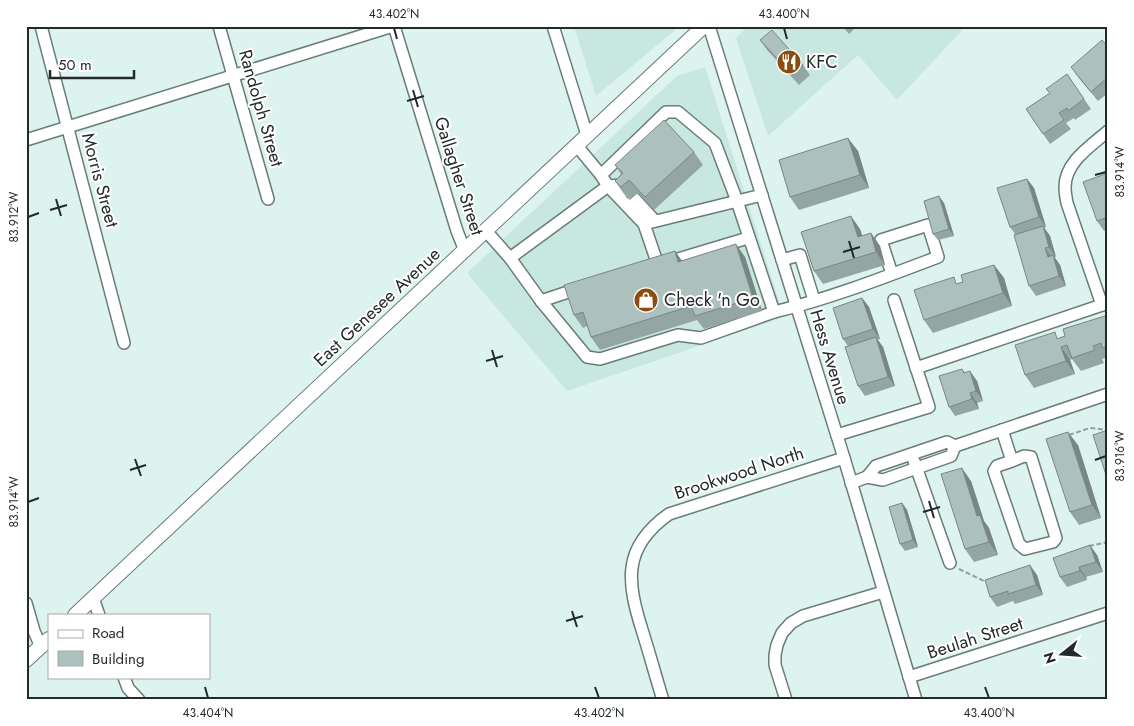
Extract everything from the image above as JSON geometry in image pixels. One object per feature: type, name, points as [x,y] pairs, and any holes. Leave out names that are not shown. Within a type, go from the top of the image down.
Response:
[{"type":"main road","name":"East Genesee Avenue","points":[[76,614],[704,26]]},
{"type":"main road","points":[[26,660],[45,643]]},
{"type":"street","name":"Morris Street","points":[[41,26],[124,342]]},
{"type":"street","name":"Randolph Street","points":[[220,26],[268,199]]},
{"type":"street","points":[[26,140],[394,26]]},
{"type":"street","name":"Gallagher Street","points":[[394,26],[457,231],[465,251]]},
{"type":"street","points":[[553,26],[587,135]]},
{"type":"street","name":"Hess Avenue","points":[[709,26],[844,458],[916,700]]},
{"type":"street","points":[[601,174],[666,112],[678,112],[715,143],[737,201],[774,312]]},
{"type":"street","points":[[916,368],[1105,304],[1067,203],[1064,186],[1068,170],[1080,156],[1107,132]]},
{"type":"street","points":[[577,146],[601,174],[608,186],[650,223]]},
{"type":"street","points":[[510,258],[608,186],[621,185],[630,194],[650,223],[654,266],[748,238]]},
{"type":"street","points":[[650,223],[762,195]]},
{"type":"street","points":[[486,231],[510,258],[541,301],[587,357],[600,359],[678,335],[701,338],[892,274],[938,257],[928,225],[881,240],[892,274]]},
{"type":"street","points":[[782,260],[800,255],[814,300]]},
{"type":"street","points":[[541,301],[589,285]]},
{"type":"street","points":[[836,435],[928,407],[894,300]]},
{"type":"street","points":[[851,483],[867,477],[876,466],[946,442],[955,446],[1108,394]]},
{"type":"street","points":[[1002,430],[1012,461]]},
{"type":"street","points":[[867,477],[882,480],[917,468],[951,456],[955,446]]},
{"type":"street","points":[[911,454],[954,566]]},
{"type":"street","points":[[1024,456],[1031,457],[1056,538],[1052,542],[1025,549],[1019,544],[994,471],[997,466],[1012,461],[1024,456]]},
{"type":"street","name":"Brookwood North","points":[[663,700],[633,602],[631,581],[633,559],[641,541],[654,525],[669,514],[844,458]]},
{"type":"street","points":[[786,700],[775,655],[782,633],[791,623],[803,616],[883,592]]},
{"type":"street","points":[[92,598],[99,614]]},
{"type":"street","points":[[26,603],[34,631],[45,643]]},
{"type":"street","name":"Beulah Street","points":[[910,677],[1108,613]]},
{"type":"street","points":[[124,678],[128,688],[139,700]]},
{"type":"path","points":[[1062,437],[1090,428],[1108,430]]},
{"type":"path","points":[[1084,548],[1108,542]]},
{"type":"path","points":[[954,566],[987,582]]},
{"type":"shaded area","points":[[574,26],[680,26],[596,96]]},
{"type":"shaded area","points":[[748,26],[966,26],[897,100],[858,55],[768,136],[736,38]]},
{"type":"shaded area","points":[[705,67],[784,317],[567,391],[467,273],[677,76]]},
{"type":"building","name":"KFC","points":[[772,30],[803,65],[792,75],[760,40]]},
{"type":"building","points":[[1102,40],[1108,47],[1108,77],[1091,92],[1071,67]]},
{"type":"building","points":[[1067,74],[1084,99],[1068,111],[1067,108],[1059,113],[1064,120],[1043,134],[1026,109],[1050,93],[1046,89]]},
{"type":"building","points":[[664,120],[694,152],[645,197],[629,180],[621,187],[615,181],[623,173],[615,165]]},
{"type":"building","points":[[848,138],[860,175],[790,197],[779,160]]},
{"type":"building","points":[[1108,173],[1108,217],[1097,221],[1083,182]]},
{"type":"building","points":[[1027,179],[1039,217],[1010,227],[997,188]]},
{"type":"building","points":[[939,196],[949,229],[933,234],[924,201]]},
{"type":"building","points":[[851,216],[858,237],[871,233],[876,252],[814,271],[801,232]]},
{"type":"building","points":[[1043,226],[1049,247],[1045,248],[1048,257],[1053,255],[1059,276],[1029,286],[1014,235]]},
{"type":"building","points":[[736,244],[753,298],[695,316],[691,306],[591,337],[583,312],[574,315],[564,285],[675,251],[678,262]]},
{"type":"building","points":[[994,265],[1003,293],[924,320],[914,290],[954,277],[956,284],[963,282],[961,275]]},
{"type":"building","points":[[862,298],[873,329],[843,339],[833,308]]},
{"type":"building","points":[[1108,315],[1108,346],[1102,348],[1101,343],[1093,346],[1095,350],[1072,358],[1067,345],[1061,347],[1066,361],[1025,375],[1015,345],[1055,332],[1057,339],[1065,336],[1063,329]]},
{"type":"building","points":[[876,337],[888,377],[858,386],[845,347]]},
{"type":"building","points":[[962,369],[964,373],[970,371],[976,391],[970,393],[972,399],[949,407],[939,376]]},
{"type":"building","points":[[1108,430],[1108,481],[1093,435]]},
{"type":"building","points":[[1068,432],[1092,505],[1070,512],[1046,439]]},
{"type":"building","points":[[962,468],[977,516],[980,515],[989,542],[965,549],[941,474]]},
{"type":"building","points":[[902,503],[913,540],[900,544],[889,507]]},
{"type":"building","points":[[1090,545],[1096,562],[1079,567],[1080,571],[1060,577],[1053,558]]},
{"type":"building","points":[[1030,565],[1036,585],[1008,594],[1008,591],[990,597],[985,580]]},
{"type":"place","name":"KFC","points":[[789,62]]},
{"type":"place","name":"Check 'n Go","points":[[646,300]]}]
